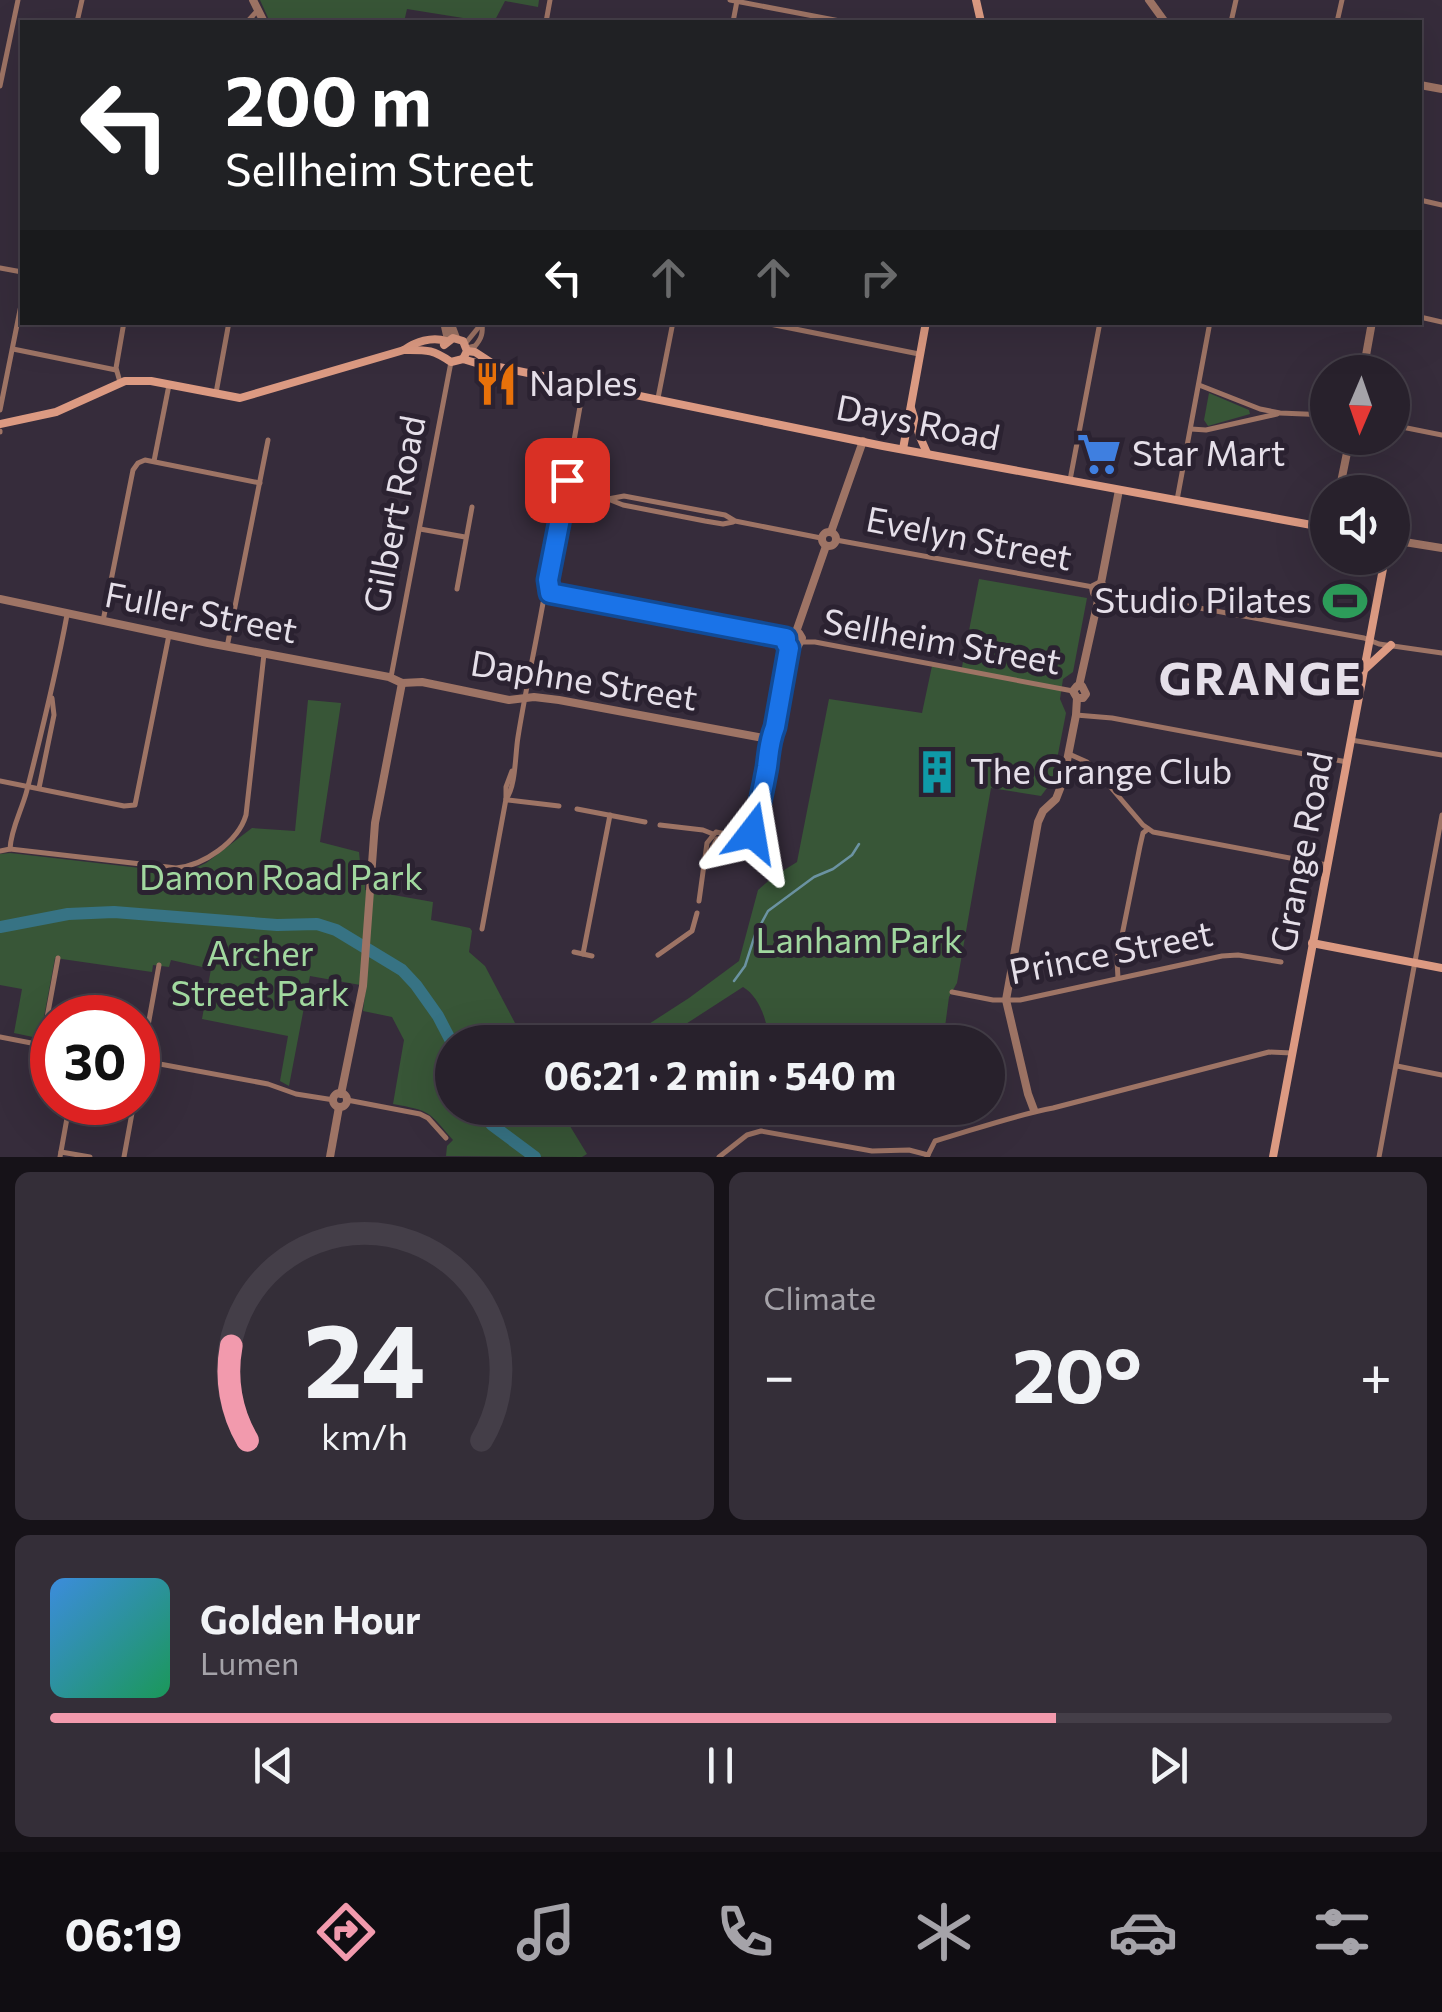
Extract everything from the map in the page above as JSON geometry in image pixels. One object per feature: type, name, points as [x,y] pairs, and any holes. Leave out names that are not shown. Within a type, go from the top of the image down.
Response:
[{"type":"main road","points":[[903,449],[925,325]]},
{"type":"main road","points":[[0,429],[56,412],[120,382],[142,380],[246,397],[424,341],[450,340]]},
{"type":"main road","points":[[443,354],[450,340]]},
{"type":"main road","name":"Days Road","points":[[450,340],[499,367],[903,449],[1310,525]]},
{"type":"main road","points":[[404,350],[443,354],[451,362],[466,350]]},
{"type":"main road","points":[[910,403],[927,453]]},
{"type":"main road","name":"Grange Road","points":[[1273,1157],[1382,575]]},
{"type":"main road","points":[[1364,669],[1391,645]]},
{"type":"main road","points":[[1312,942],[1442,968]]},
{"type":"street","points":[[0,86],[18,1],[9,0]]},
{"type":"street","points":[[253,0],[263,20]]},
{"type":"street","points":[[734,1],[834,20]]},
{"type":"street","points":[[248,20],[258,10]]},
{"type":"street","points":[[14,422],[2,406],[20,311]]},
{"type":"street","points":[[120,382],[116,370],[124,325]]},
{"type":"street","points":[[216,394],[228,325]]},
{"type":"street","points":[[448,325],[450,340]]},
{"type":"street","points":[[658,398],[672,325]]},
{"type":"street","points":[[775,325],[919,354]]},
{"type":"street","points":[[1070,480],[1099,325]]},
{"type":"street","points":[[1177,500],[1209,325]]},
{"type":"street","points":[[1366,355],[1371,325]]},
{"type":"street","points":[[13,349],[116,370]]},
{"type":"street","name":"Gilbert Road","points":[[391,677],[451,362]]},
{"type":"street","points":[[0,368],[9,370]]},
{"type":"street","points":[[482,930],[542,604],[550,593],[548,580],[564,498],[570,490],[567,480],[584,384]]},
{"type":"street","points":[[154,462],[169,385]]},
{"type":"street","points":[[1199,385],[1280,413],[1310,414]]},
{"type":"street","points":[[1252,419],[1254,406]]},
{"type":"street","points":[[1192,429],[1280,413]]},
{"type":"street","points":[[1410,429],[1442,435]]},
{"type":"street","points":[[226,646],[268,440]]},
{"type":"street","points":[[796,632],[824,542],[832,546],[863,441]]},
{"type":"street","points":[[103,622],[133,470],[138,462],[260,483]]},
{"type":"street","name":"Evelyn Street","points":[[570,490],[725,515],[735,521],[824,542]]},
{"type":"street","points":[[1034,1110],[1006,1000],[1038,822],[1060,792],[1069,754],[1076,692],[1087,654],[1118,490]]},
{"type":"street","points":[[457,589],[472,507]]},
{"type":"street","points":[[420,529],[465,538]]},
{"type":"street","name":"Evelyn Street","points":[[834,536],[1442,653]]},
{"type":"street","points":[[1410,543],[1442,548]]},
{"type":"street","name":"Sellheim Street","points":[[550,593],[786,638]]},
{"type":"street","name":"Fuller Street","points":[[0,599],[391,677]]},
{"type":"street","points":[[10,849],[52,695],[67,614]]},
{"type":"street","points":[[699,901],[711,839],[721,832],[746,838],[752,832],[789,648],[786,638],[789,632],[796,632],[802,642],[797,648],[789,648]]},
{"type":"street","points":[[0,780],[135,805],[169,635]]},
{"type":"street","name":"Sellheim Street","points":[[802,642],[1076,692]]},
{"type":"street","points":[[0,851],[176,868],[193,866],[210,856],[243,826],[264,654]]},
{"type":"street","name":"Daphne Street","points":[[391,677],[402,683],[422,682],[510,700],[559,700],[769,739]]},
{"type":"street","points":[[330,1157],[363,986],[375,823],[402,683]]},
{"type":"street","points":[[39,788],[54,715],[52,695]]},
{"type":"street","points":[[1076,715],[1112,718],[1347,762]]},
{"type":"street","points":[[1351,740],[1442,755]]},
{"type":"street","points":[[1069,754],[1096,770],[1148,830],[1328,865]]},
{"type":"street","points":[[508,795],[559,806]]},
{"type":"street","points":[[576,809],[646,822]]},
{"type":"street","points":[[583,954],[610,815]]},
{"type":"street","points":[[1379,1157],[1442,815]]},
{"type":"street","points":[[660,825],[699,832],[711,839]]},
{"type":"street","points":[[1118,978],[1117,960],[1143,834],[1148,830]]},
{"type":"street","points":[[1434,861],[1442,862]]},
{"type":"street","points":[[658,956],[692,930],[697,913]]},
{"type":"street","points":[[574,952],[592,956]]},
{"type":"street","name":"Prince Street","points":[[952,992],[993,1000],[1025,999],[1228,955],[1281,962]]},
{"type":"street","points":[[51,995],[58,958]]},
{"type":"street","points":[[153,995],[159,965]]},
{"type":"street","points":[[0,1037],[30,1043]]},
{"type":"street","points":[[719,1157],[747,1135],[761,1131],[872,1151],[909,1150],[928,1156],[932,1144],[1020,1118],[1034,1110],[1270,1052],[1292,1053]]},
{"type":"street","points":[[160,1065],[424,1116],[446,1138]]},
{"type":"street","points":[[1397,1066],[1442,1074]]},
{"type":"street","points":[[65,1125],[60,1154],[90,1157]]},
{"type":"street","points":[[124,1157],[130,1125]]},
{"type":"green space","points":[[260,0],[539,0],[538,7],[505,1],[495,20],[407,9],[404,20],[269,20]]},
{"type":"green space","points":[[1209,393],[1249,410],[1250,414],[1208,426],[1204,420]]},
{"type":"green space","name":"Lanham Park","points":[[979,579],[1087,598],[1073,672],[1063,679],[1060,699],[1066,713],[1053,780],[1041,796],[991,788],[957,983],[949,997],[945,1025],[766,1025],[754,997],[743,987],[684,1025],[647,1025],[739,961],[758,890],[797,862],[829,699],[922,713],[932,666],[961,672]]},
{"type":"green space","points":[[308,700],[341,703],[320,842],[359,852],[365,868],[365,890],[433,902],[431,920],[470,928],[469,952],[485,966],[516,1025],[435,1025],[435,1120],[422,1111],[393,1104],[404,1040],[392,1017],[363,1011],[366,986],[310,976],[289,1086],[280,1081],[288,1036],[202,1019],[211,969],[171,960],[169,967],[153,965],[152,972],[55,958],[48,995],[30,995],[30,1036],[14,1033],[22,989],[0,985],[0,854],[184,873],[206,863],[252,828],[295,831]]},
{"type":"green space","points":[[439,1125],[569,1125],[587,1154],[446,1156],[447,1146],[453,1140]]},
{"type":"waterway","points":[[734,981],[745,966],[768,911],[814,877],[833,869],[852,855],[859,844]]},
{"type":"waterway","points":[[0,927],[68,914],[114,912],[277,925],[317,924],[336,930],[402,970],[443,1025]]},
{"type":"waterway","points":[[492,1125],[535,1157]]},
{"type":"place","name":"Naples","points":[[496,384]]},
{"type":"place","name":"Star Mart","points":[[1099,454]]},
{"type":"place","name":"Studio Pilates","points":[[1345,601]]},
{"type":"place","name":"The Grange Club","points":[[937,772]]},
{"type":"district","name":"GRANGE","points":[[1261,679]]},
{"type":"route","points":[[567,480],[570,490],[564,498],[548,580],[550,593],[786,638],[789,648],[752,833]]},
{"type":"park label","name":"Damon Road Park","points":[[281,878]]},
{"type":"park label","name":"Archer Street Park","points":[[260,974]]}]
